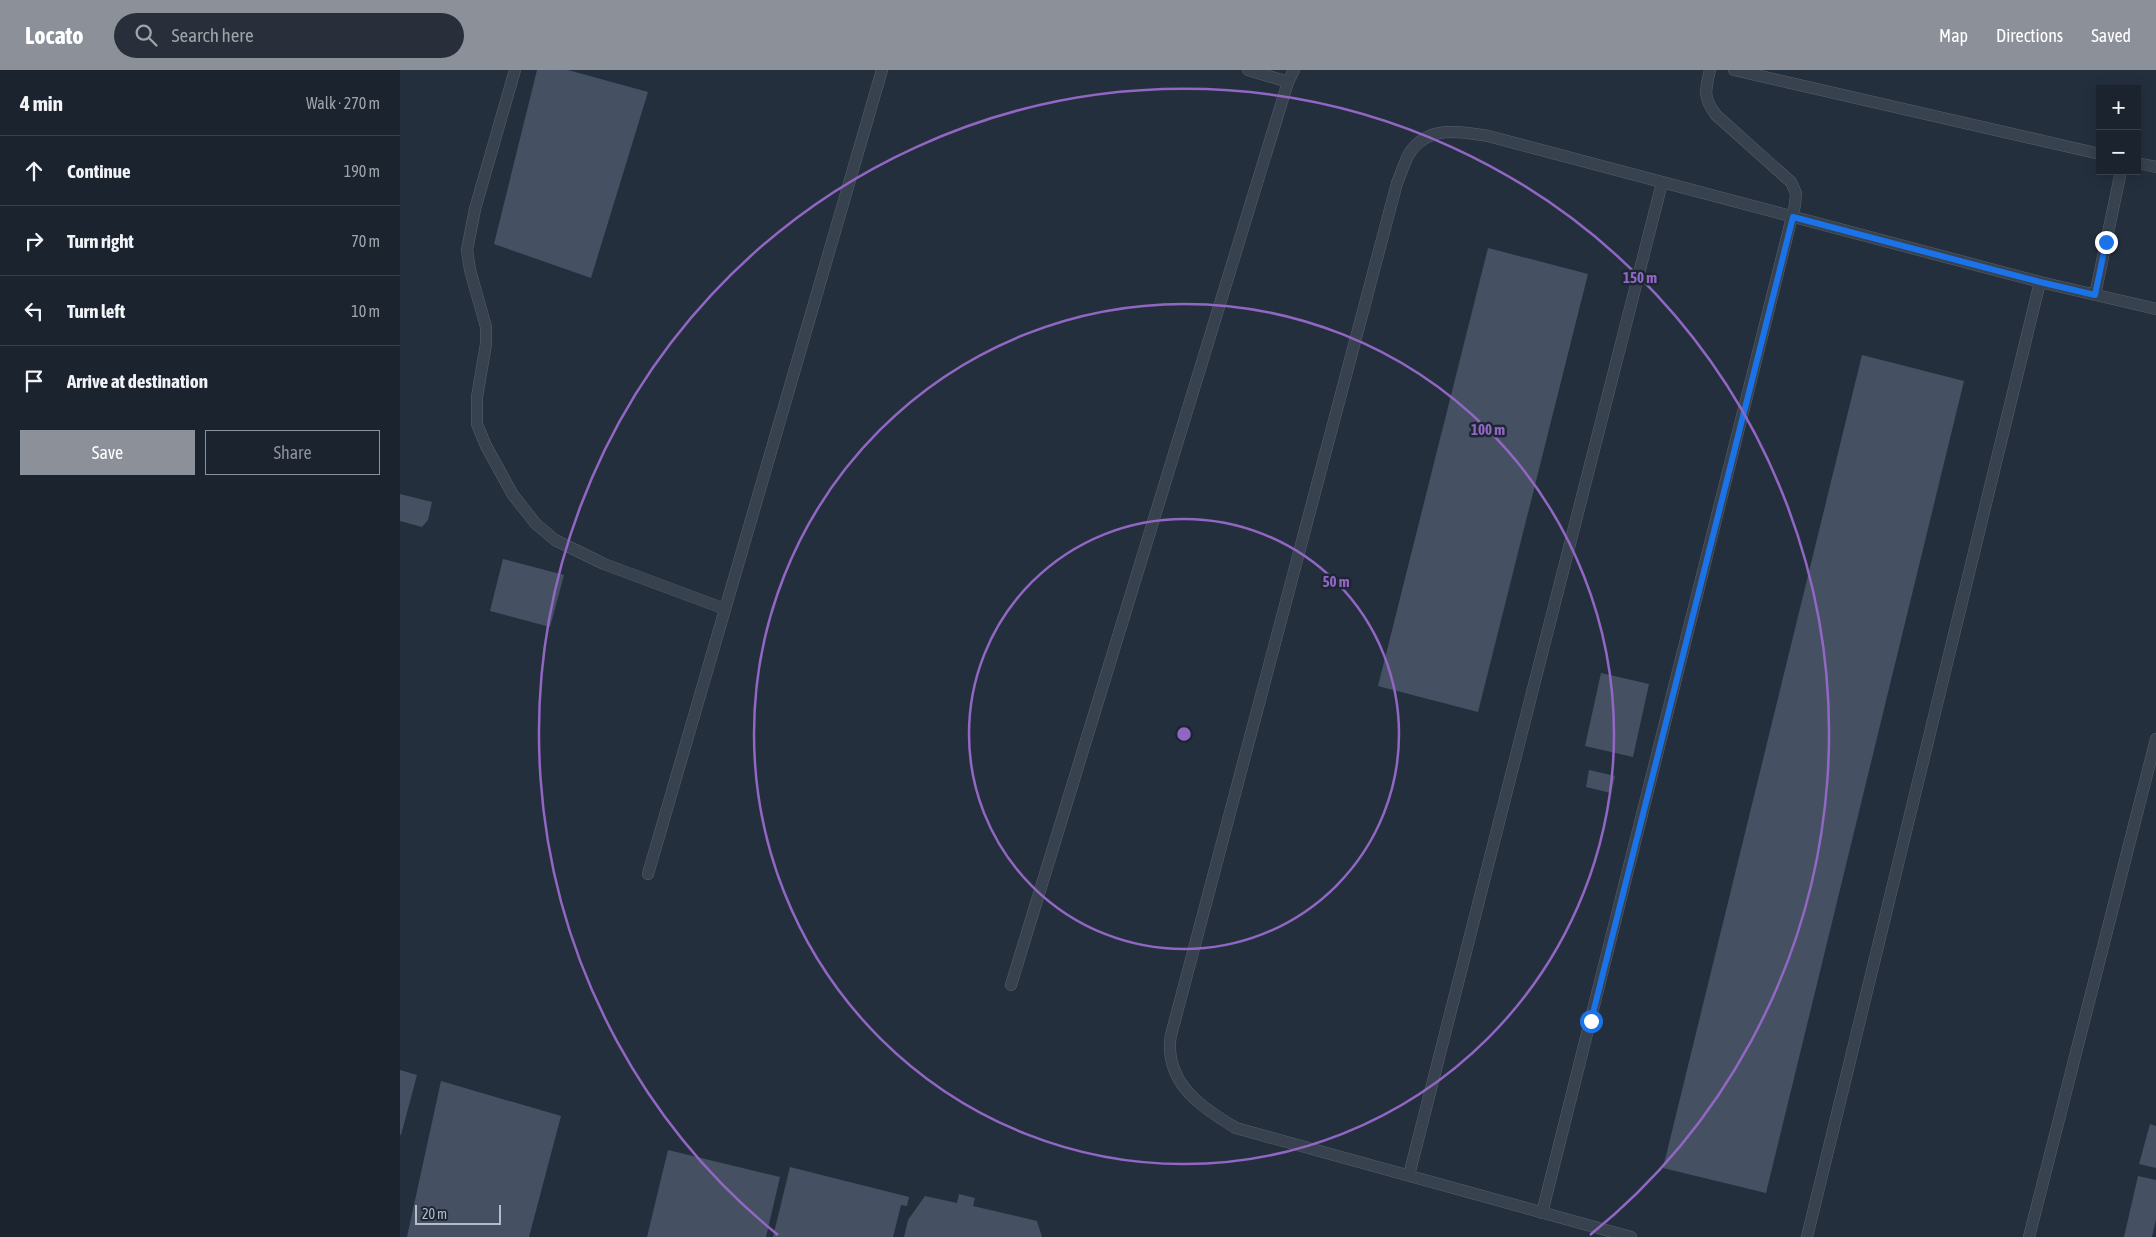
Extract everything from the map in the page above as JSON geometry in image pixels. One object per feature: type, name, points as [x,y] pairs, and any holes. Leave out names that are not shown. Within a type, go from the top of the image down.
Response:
[{"type":"lane","points":[[515,70],[474,216],[467,250],[470,270],[486,327],[486,344],[477,397],[477,424],[486,446],[513,495],[536,524],[555,540],[604,564],[725,609]]},
{"type":"lane","points":[[648,874],[882,70]]},
{"type":"lane","points":[[1248,70],[1288,82]]},
{"type":"lane","points":[[1011,985],[1288,82],[1294,70]]},
{"type":"lane","points":[[1542,1213],[1793,217],[1796,193],[1791,182],[1716,115],[1709,105],[1706,89],[1710,70]]},
{"type":"lane","points":[[1734,70],[2096,153]]},
{"type":"lane","points":[[1631,1237],[1236,1128],[1204,1109],[1183,1088],[1173,1066],[1170,1044],[1174,1020],[1397,183],[1410,153],[1425,137],[1456,130],[1488,136],[2040,282],[2156,309]]},
{"type":"lane","points":[[2141,164],[2156,167]]},
{"type":"lane","points":[[2095,295],[2120,175]]},
{"type":"lane","points":[[1409,1176],[1662,183]]},
{"type":"lane","points":[[1807,1237],[2040,282]]},
{"type":"lane","points":[[2029,1237],[2156,738]]},
{"type":"building","points":[[537,70],[568,70],[648,92],[591,278],[494,244]]},
{"type":"building","points":[[1488,248],[1588,274],[1478,712],[1378,686]]},
{"type":"building","points":[[1862,355],[1964,381],[1766,1193],[1663,1168]]},
{"type":"building","points":[[400,494],[432,502],[428,520],[422,527],[400,521]]},
{"type":"building","points":[[503,559],[564,575],[550,627],[490,611]]},
{"type":"building","points":[[1601,673],[1649,684],[1633,757],[1585,746]]},
{"type":"building","points":[[1589,770],[1615,776],[1611,793],[1586,787]]},
{"type":"building","points":[[400,1070],[417,1075],[401,1135],[400,1135]]},
{"type":"building","points":[[441,1081],[561,1116],[529,1237],[407,1237]]},
{"type":"building","points":[[2150,1124],[2156,1126],[2156,1168],[2139,1164]]},
{"type":"building","points":[[668,1150],[780,1177],[766,1237],[647,1237]]},
{"type":"building","points":[[790,1167],[909,1197],[907,1206],[901,1205],[893,1237],[773,1237]]},
{"type":"building","points":[[2138,1176],[2156,1180],[2156,1219],[2152,1237],[2124,1237]]},
{"type":"building","points":[[959,1194],[975,1198],[973,1206],[1037,1221],[1042,1237],[904,1237],[908,1220],[925,1196],[957,1203]]},
{"type":"route","points":[[1591,1021],[1793,217],[2095,295],[2106,242]]}]
